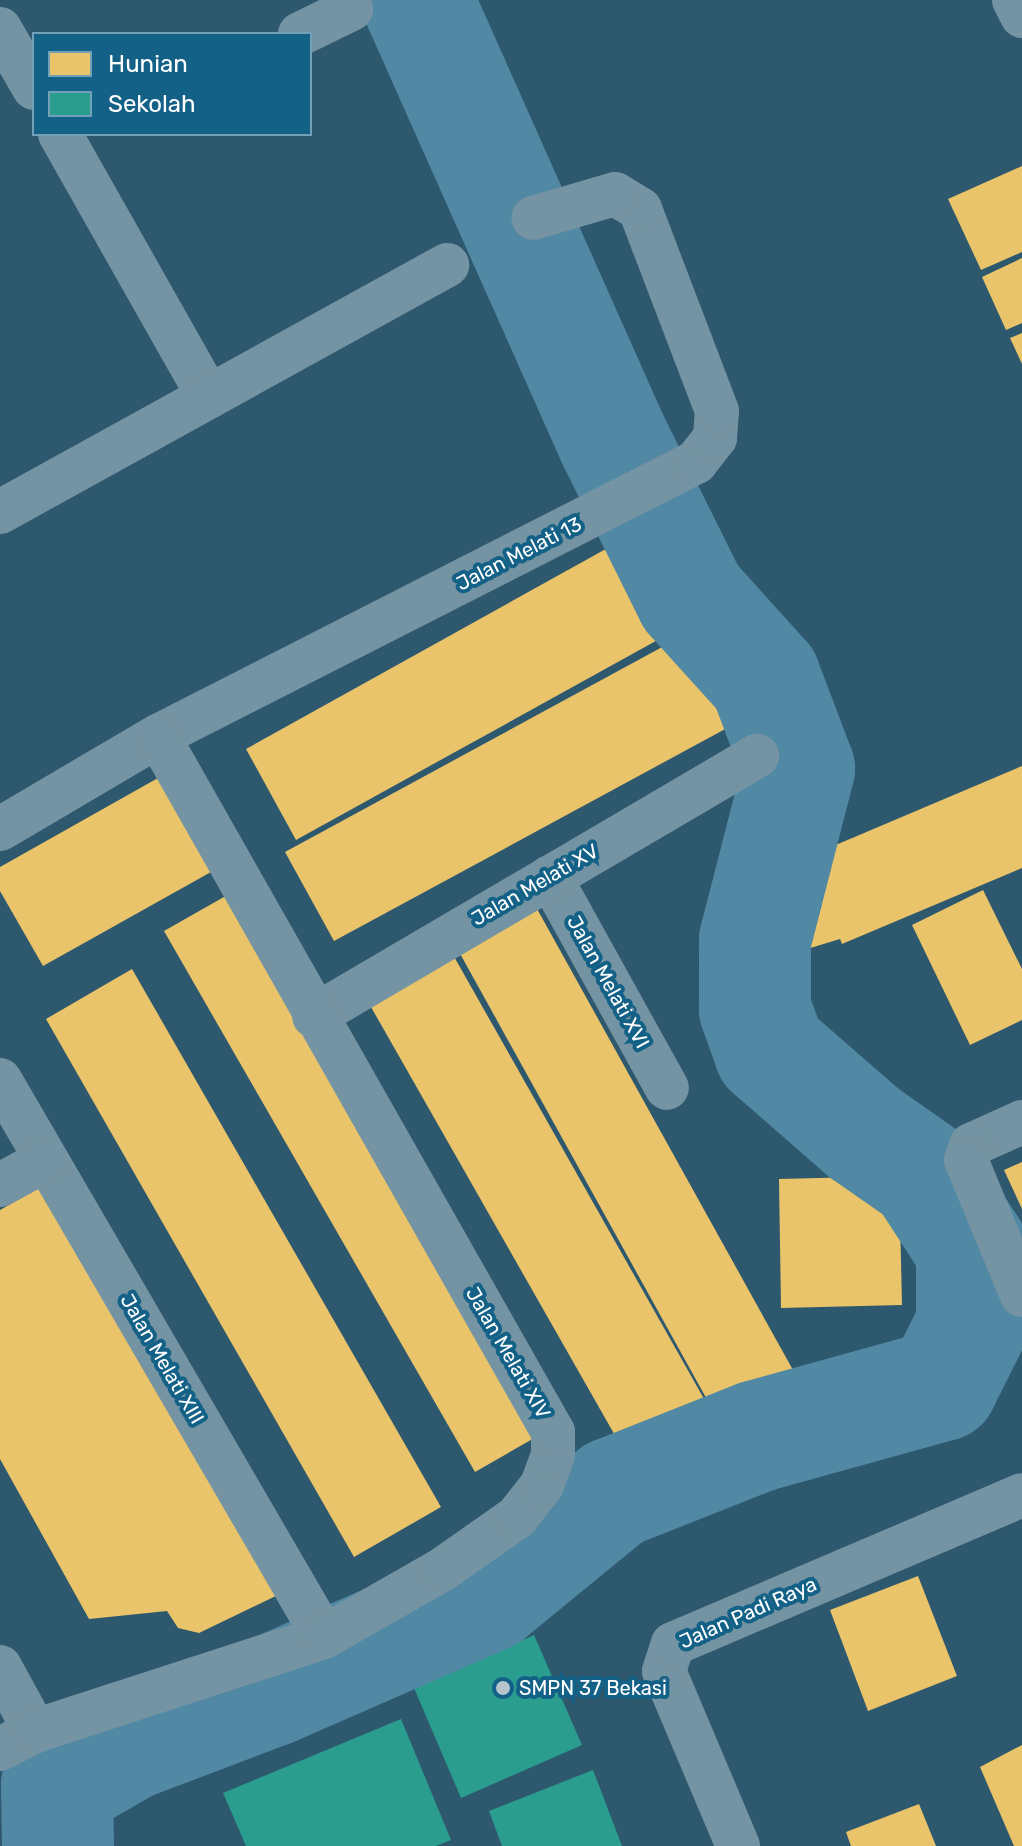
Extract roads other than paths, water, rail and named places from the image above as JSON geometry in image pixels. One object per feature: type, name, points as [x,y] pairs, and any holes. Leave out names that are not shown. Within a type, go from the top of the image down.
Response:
[{"type":"street","points":[[1014,0],[1022,16]]},
{"type":"street","points":[[304,32],[351,9]]},
{"type":"street","points":[[0,29],[32,85]]},
{"type":"street","points":[[77,139],[208,396]]},
{"type":"street","name":"Jalan Melati 13","points":[[0,829],[158,736],[696,462],[715,438],[717,411],[652,230],[640,209],[615,194],[533,218]]},
{"type":"street","points":[[0,512],[447,265]]},
{"type":"street","name":"Jalan Melati XIV","points":[[18,1740],[324,1637],[443,1569],[517,1517],[542,1485],[553,1454],[553,1432],[314,1016],[158,736]]},
{"type":"street","name":"Jalan Melati XV","points":[[314,1016],[757,756]]},
{"type":"street","name":"Jalan Melati XVI","points":[[550,877],[667,1088]]},
{"type":"street","name":"Jalan Melati XIII","points":[[0,1080],[324,1637]]},
{"type":"street","points":[[1022,1122],[971,1145],[966,1160],[1022,1295]]},
{"type":"street","points":[[0,1185],[46,1160]]},
{"type":"street","name":"Jalan Padi Raya","points":[[738,1846],[664,1671],[673,1644],[1020,1501]]},
{"type":"street","points":[[0,1667],[18,1740]]},
{"type":"waterway","points":[[58,1846],[57,1786],[128,1745],[273,1690],[488,1596],[614,1493],[758,1436],[942,1385],[972,1325],[972,1249],[924,1175],[864,1133],[770,1051],[755,1009],[755,940],[799,769],[765,679],[691,597],[613,440],[417,0]]},
{"type":"place","name":"SMPN 37 Bekasi","points":[[503,1688]]}]
